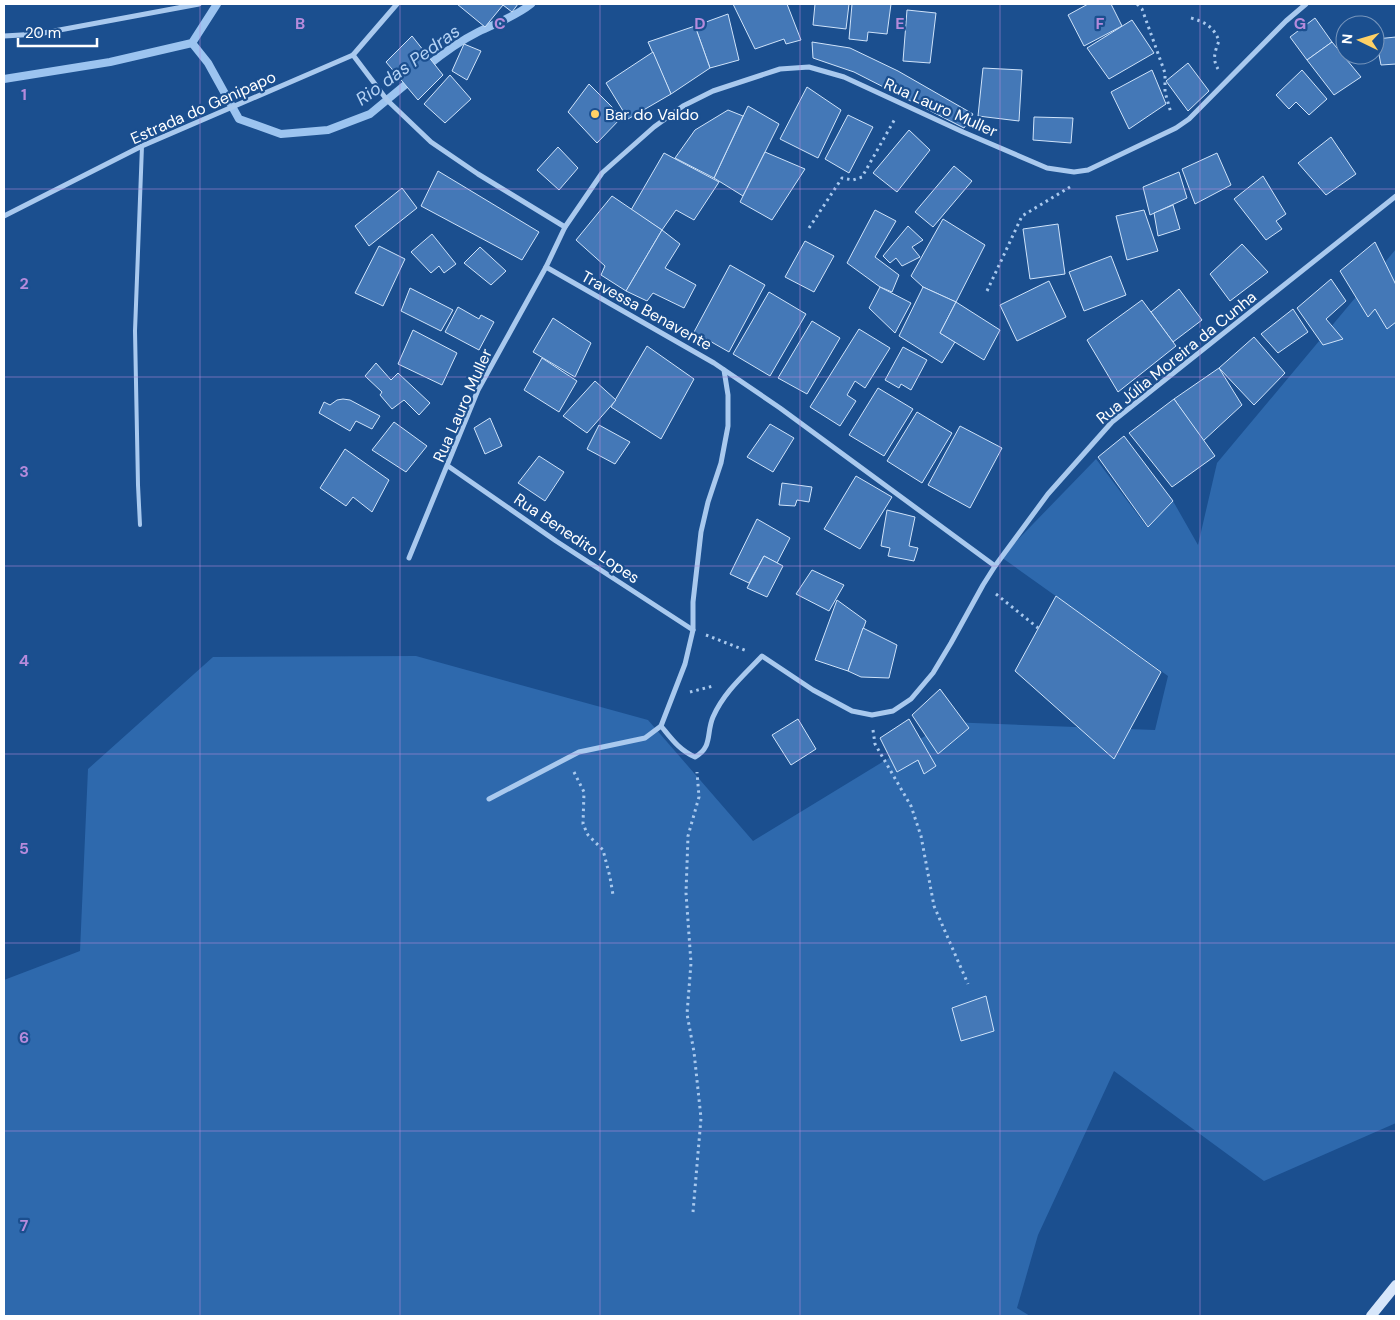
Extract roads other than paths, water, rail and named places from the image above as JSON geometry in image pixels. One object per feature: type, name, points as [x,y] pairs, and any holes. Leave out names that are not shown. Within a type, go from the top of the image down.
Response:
[{"type":"main road","points":[[1372,1316],[1396,1285]]},
{"type":"street","points":[[159,4],[163,10]]},
{"type":"street","points":[[4,36],[38,34],[199,4]]},
{"type":"street","name":"Estrada do Genipapo","points":[[4,216],[142,146],[353,55],[397,4]]},
{"type":"street","name":"Rua Lauro Muller","points":[[565,227],[602,173],[654,127],[683,106],[714,91],[780,69],[809,68],[844,77],[1047,168],[1074,172],[1088,170],[1176,128],[1189,119],[1286,21],[1306,4]]},
{"type":"street","points":[[353,55],[388,100],[431,142],[478,174],[565,227],[546,267]]},
{"type":"street","name":"Rua Júlia Moreira da Cunha","points":[[661,726],[677,746],[686,753],[695,756],[702,753],[706,748],[713,718],[723,699],[740,678],[762,656],[813,690],[852,711],[872,714],[893,711],[911,699],[933,673],[952,644],[995,566],[1048,494],[1112,422],[1396,196]]},
{"type":"street","name":"Rua Lauro Muller","points":[[409,558],[478,390],[546,267]]},
{"type":"street","name":"Travessa Benavente","points":[[546,267],[724,369],[995,566]]},
{"type":"street","points":[[489,799],[579,752],[646,738],[661,726],[685,664],[693,630],[693,602],[701,532],[708,502],[721,463],[728,426],[728,395],[724,369]]},
{"type":"street","name":"Rua Benedito Lopes","points":[[448,466],[693,630]]},
{"type":"lane","points":[[140,525],[135,331],[142,146]]},
{"type":"waterway","name":"Rio das Pedras","points":[[4,79],[110,62],[192,43],[217,4]]},
{"type":"waterway","name":"Rio das Pedras","points":[[426,67],[465,39],[512,16],[531,4]]},
{"type":"waterway","name":"Rio das Pedras","points":[[192,43],[208,63],[239,119],[281,134],[328,130],[370,114],[411,80]]},
{"type":"place","name":"Bar do Valdo","points":[[595,114]]}]
